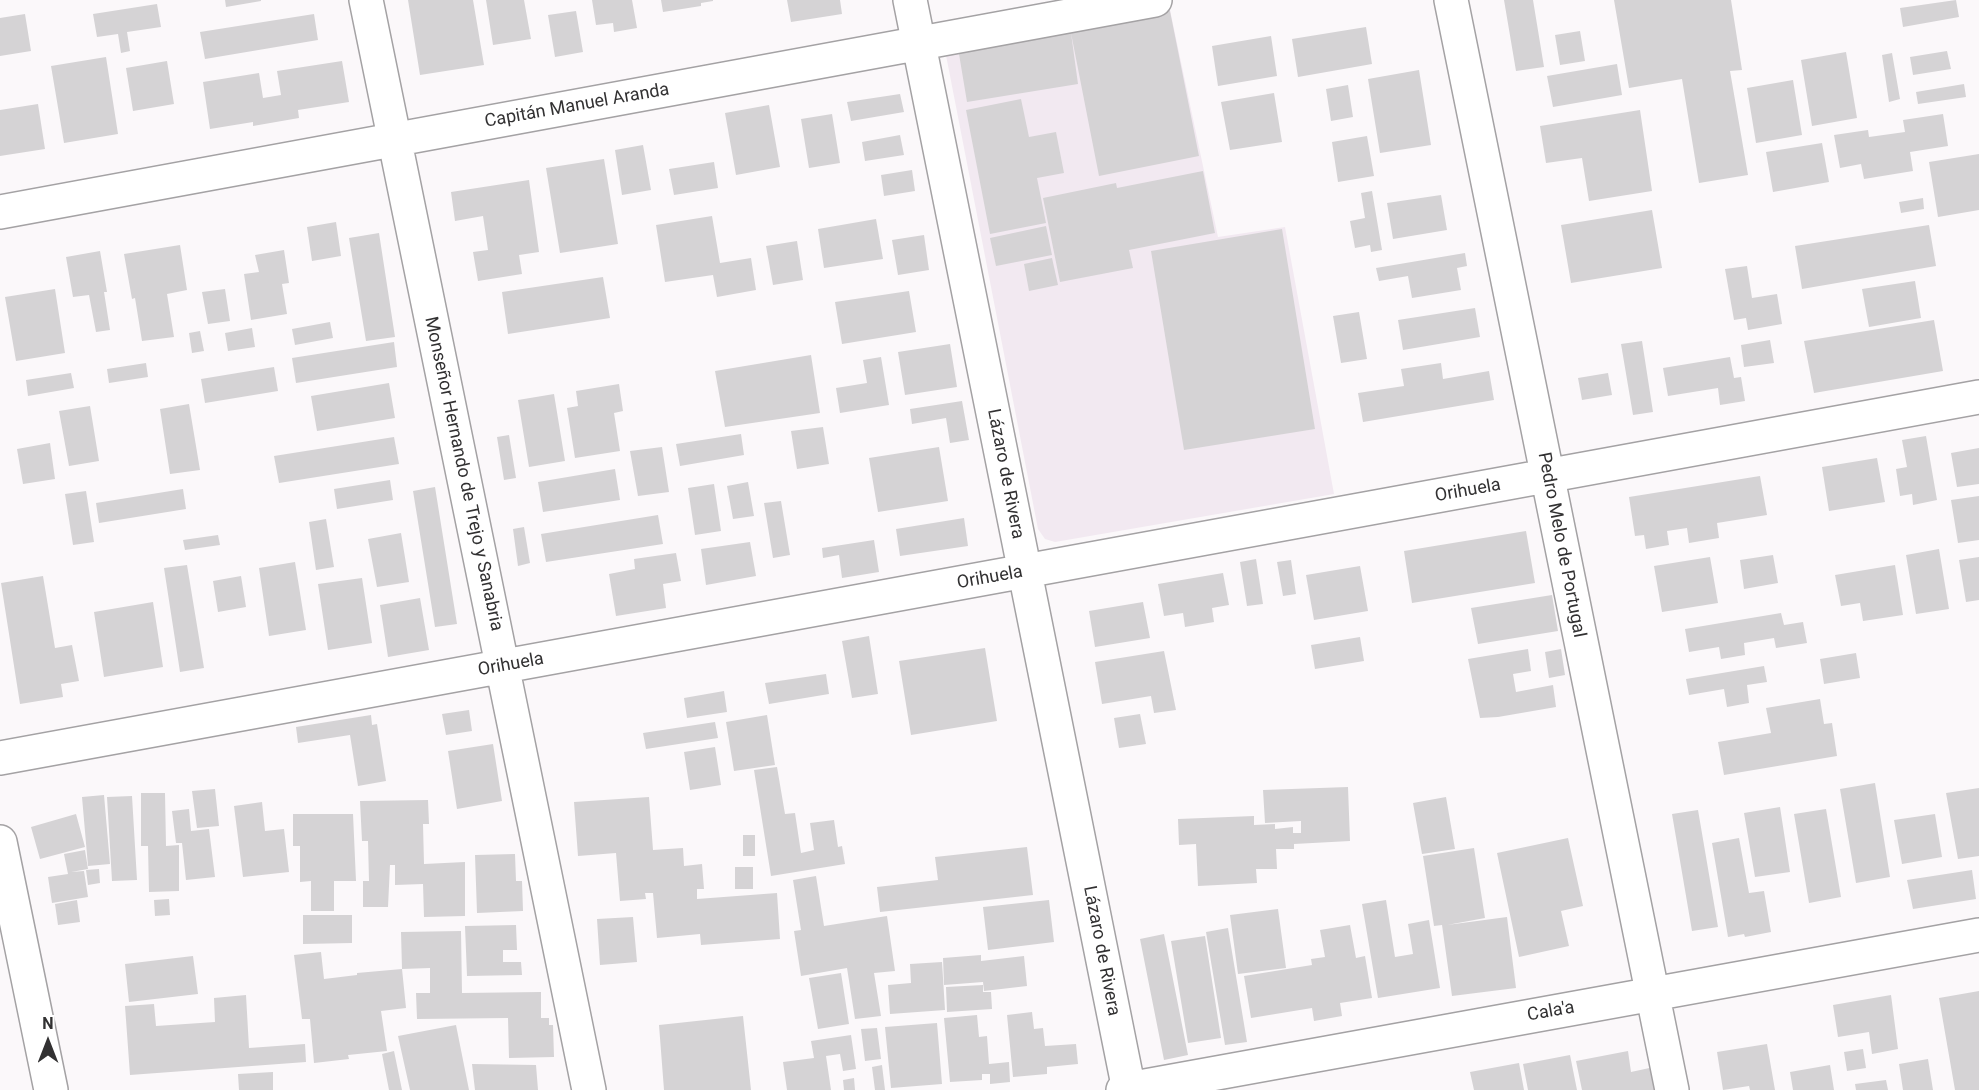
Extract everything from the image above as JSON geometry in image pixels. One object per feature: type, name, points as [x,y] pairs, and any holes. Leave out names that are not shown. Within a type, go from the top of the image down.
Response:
[{"type":"street","name":"Monseñor Hernando de Trejo y Sanabria","points":[[366,0],[589,1090]]},
{"type":"street","name":"Lázaro de Rivera","points":[[910,0],[1127,1090]]},
{"type":"street","name":"Capitán Manuel Aranda","points":[[0,212],[1155,0]]},
{"type":"street","name":"Pedro Melo de Portugal","points":[[1451,0],[1672,1090]]},
{"type":"street","name":"Orihuela","points":[[0,758],[1979,398]]},
{"type":"street","points":[[0,842],[51,1090]]},
{"type":"street","name":"Cala'a","points":[[1127,1090],[1979,935]]},
{"type":"shaded area","points":[[1170,10],[1218,237],[1285,227],[1334,494],[1055,542],[1045,539],[1038,529],[945,50]]},
{"type":"building","points":[[225,0],[261,0],[261,1],[226,7]]},
{"type":"building","points":[[408,0],[473,0],[484,65],[420,75]]},
{"type":"building","points":[[486,0],[524,0],[531,39],[493,45]]},
{"type":"building","points":[[592,0],[632,0],[637,28],[614,32],[613,23],[596,25]]},
{"type":"building","points":[[661,0],[713,1],[701,3],[701,6],[663,12]]},
{"type":"building","points":[[787,0],[840,0],[842,14],[791,22]]},
{"type":"building","points":[[1504,0],[1533,0],[1544,67],[1516,71]]},
{"type":"building","points":[[1614,0],[1731,0],[1742,70],[1730,71],[1748,175],[1699,183],[1682,79],[1629,88]]},
{"type":"building","points":[[1956,0],[1959,17],[1903,27],[1900,8]]},
{"type":"building","points":[[157,4],[161,27],[127,32],[130,51],[121,53],[118,34],[97,37],[93,14]]},
{"type":"building","points":[[576,11],[583,52],[555,57],[548,15]]},
{"type":"building","points":[[1170,11],[1199,156],[1099,176],[1071,33],[1078,84],[967,102],[958,48]]},
{"type":"building","points":[[25,14],[31,51],[0,56],[0,18]]},
{"type":"building","points":[[314,14],[318,40],[205,59],[200,32]]},
{"type":"building","points":[[1366,27],[1372,64],[1298,77],[1292,39]]},
{"type":"building","points":[[1580,31],[1585,61],[1560,65],[1555,35]]},
{"type":"building","points":[[1271,36],[1277,76],[1218,86],[1212,46]]},
{"type":"building","points":[[1947,51],[1951,69],[1913,75],[1910,57]]},
{"type":"building","points":[[1846,52],[1857,118],[1812,126],[1801,60]]},
{"type":"building","points":[[1892,53],[1900,99],[1889,102],[1882,55]]},
{"type":"building","points":[[106,57],[118,134],[64,143],[51,66]]},
{"type":"building","points":[[167,61],[174,104],[133,111],[126,68]]},
{"type":"building","points":[[342,61],[349,102],[298,110],[299,118],[253,126],[253,122],[210,129],[203,82],[259,73],[263,98],[281,95],[277,71]]},
{"type":"building","points":[[1617,64],[1622,95],[1553,107],[1547,76]]},
{"type":"building","points":[[1419,70],[1431,145],[1380,153],[1368,79]]},
{"type":"building","points":[[1793,80],[1802,135],[1756,143],[1747,88]]},
{"type":"building","points":[[1964,84],[1966,97],[1918,104],[1916,92]]},
{"type":"building","points":[[1348,85],[1353,117],[1331,121],[1326,89]]},
{"type":"building","points":[[1274,93],[1282,142],[1230,150],[1221,102]]},
{"type":"building","points":[[900,94],[904,112],[851,121],[847,102]]},
{"type":"building","points":[[1021,99],[1029,137],[1056,132],[1064,173],[1037,178],[1046,223],[990,234],[966,110]]},
{"type":"building","points":[[38,104],[45,149],[0,156],[0,110]]},
{"type":"building","points":[[769,105],[780,167],[736,175],[725,113]]},
{"type":"building","points":[[1640,110],[1652,191],[1589,201],[1582,158],[1546,163],[1540,126]]},
{"type":"building","points":[[832,114],[840,163],[809,168],[801,119]]},
{"type":"building","points":[[1943,114],[1948,146],[1910,152],[1913,171],[1864,179],[1861,164],[1840,168],[1834,135],[1868,130],[1869,137],[1905,132],[1903,120]]},
{"type":"building","points":[[900,135],[904,155],[865,161],[862,142]]},
{"type":"building","points":[[1367,136],[1374,176],[1338,182],[1332,142]]},
{"type":"building","points":[[1822,143],[1829,182],[1773,192],[1766,152]]},
{"type":"building","points":[[643,145],[651,190],[622,195],[615,150]]},
{"type":"building","points":[[1979,154],[1979,210],[1938,217],[1929,162]]},
{"type":"building","points":[[604,159],[618,244],[560,253],[546,168]]},
{"type":"building","points":[[714,162],[718,188],[674,195],[669,169]]},
{"type":"building","points":[[912,170],[915,191],[884,196],[881,175]]},
{"type":"building","points":[[1203,171],[1215,233],[1129,250],[1133,268],[1060,282],[1043,198],[1116,183],[1117,188]]},
{"type":"building","points":[[529,180],[539,252],[519,255],[522,274],[478,281],[473,252],[488,250],[483,216],[455,221],[451,192]]},
{"type":"building","points":[[1372,191],[1382,250],[1371,252],[1370,245],[1355,248],[1350,221],[1365,218],[1361,193]]},
{"type":"building","points":[[1441,195],[1447,230],[1393,239],[1387,203]]},
{"type":"building","points":[[1923,198],[1924,209],[1901,213],[1899,202]]},
{"type":"building","points":[[1652,210],[1662,268],[1571,283],[1561,225]]},
{"type":"building","points":[[712,216],[720,263],[751,258],[756,290],[717,297],[713,275],[665,282],[656,225]]},
{"type":"building","points":[[876,219],[883,259],[824,268],[818,229]]},
{"type":"building","points":[[336,222],[341,256],[312,261],[307,227]]},
{"type":"building","points":[[1929,225],[1936,266],[1802,289],[1795,246]]},
{"type":"building","points":[[1046,226],[1052,255],[996,266],[990,238]]},
{"type":"building","points":[[1282,229],[1315,429],[1184,450],[1151,251]]},
{"type":"building","points":[[379,233],[395,337],[366,341],[349,238]]},
{"type":"building","points":[[924,235],[929,270],[898,275],[892,240]]},
{"type":"building","points":[[797,241],[803,280],[773,285],[766,246]]},
{"type":"building","points":[[180,245],[187,290],[167,294],[174,337],[142,341],[135,298],[132,299],[124,254]]},
{"type":"building","points":[[284,250],[289,283],[282,284],[287,314],[251,320],[244,274],[259,272],[255,255]]},
{"type":"building","points":[[100,251],[110,330],[96,332],[89,295],[73,297],[66,257]]},
{"type":"building","points":[[1465,253],[1467,266],[1457,268],[1461,290],[1412,298],[1408,276],[1379,281],[1376,268]]},
{"type":"building","points":[[1052,258],[1058,285],[1029,291],[1024,264]]},
{"type":"building","points":[[1747,266],[1752,298],[1777,294],[1782,324],[1748,330],[1746,318],[1734,320],[1725,269]]},
{"type":"building","points":[[603,277],[610,318],[508,334],[502,292]]},
{"type":"building","points":[[1915,281],[1921,318],[1869,327],[1862,289]]},
{"type":"building","points":[[55,289],[65,353],[16,361],[5,297]]},
{"type":"building","points":[[225,289],[230,321],[208,324],[202,292]]},
{"type":"building","points":[[909,291],[916,332],[842,344],[835,302]]},
{"type":"building","points":[[1475,308],[1480,337],[1403,350],[1398,320]]},
{"type":"building","points":[[1359,312],[1367,359],[1341,363],[1333,316]]},
{"type":"building","points":[[1934,320],[1943,371],[1814,393],[1804,341]]},
{"type":"building","points":[[330,322],[333,338],[295,345],[292,329]]},
{"type":"building","points":[[252,328],[255,347],[228,351],[225,333]]},
{"type":"building","points":[[200,331],[204,351],[192,353],[189,333]]},
{"type":"building","points":[[1770,340],[1774,363],[1744,367],[1741,345]]},
{"type":"building","points":[[1642,341],[1653,412],[1633,415],[1621,344]]},
{"type":"building","points":[[394,342],[397,367],[296,383],[292,358]]},
{"type":"building","points":[[950,344],[957,387],[905,395],[898,352]]},
{"type":"building","points":[[811,355],[820,413],[725,427],[715,371]]},
{"type":"building","points":[[881,357],[889,405],[840,413],[836,388],[867,383],[863,360]]},
{"type":"building","points":[[1730,357],[1734,378],[1741,377],[1745,401],[1720,405],[1718,388],[1668,396],[1663,368]]},
{"type":"building","points":[[146,363],[148,377],[109,383],[107,369]]},
{"type":"building","points":[[1441,363],[1443,379],[1489,371],[1494,400],[1363,422],[1358,393],[1404,386],[1401,369]]},
{"type":"building","points":[[274,367],[278,391],[205,403],[201,379]]},
{"type":"building","points":[[71,373],[74,388],[28,396],[26,380]]},
{"type":"building","points":[[1608,373],[1612,395],[1582,400],[1578,378]]},
{"type":"building","points":[[389,383],[395,418],[317,431],[311,396]]},
{"type":"building","points":[[619,384],[623,411],[614,413],[620,451],[575,458],[567,408],[578,406],[576,391]]},
{"type":"building","points":[[554,394],[565,461],[529,467],[518,400]]},
{"type":"building","points":[[962,401],[969,440],[950,443],[946,418],[912,424],[910,409]]},
{"type":"building","points":[[189,404],[200,470],[170,474],[160,409]]},
{"type":"building","points":[[90,406],[99,461],[69,466],[59,411]]},
{"type":"building","points":[[823,427],[829,464],[797,469],[791,431]]},
{"type":"building","points":[[741,434],[744,455],[680,466],[676,444]]},
{"type":"building","points":[[509,435],[516,478],[504,480],[497,437]]},
{"type":"building","points":[[1926,436],[1937,500],[1913,505],[1912,494],[1900,496],[1896,469],[1907,467],[1902,440]]},
{"type":"building","points":[[394,437],[399,464],[279,483],[274,456]]},
{"type":"building","points":[[50,443],[55,479],[23,484],[17,449]]},
{"type":"building","points":[[662,447],[669,492],[638,496],[630,451]]},
{"type":"building","points":[[939,447],[948,501],[878,512],[869,458]]},
{"type":"building","points":[[1979,448],[1979,484],[1957,487],[1951,453]]},
{"type":"building","points":[[1877,458],[1885,502],[1829,511],[1822,467]]},
{"type":"building","points":[[615,469],[620,500],[543,512],[538,482]]},
{"type":"building","points":[[1760,476],[1767,515],[1717,523],[1719,538],[1689,543],[1687,528],[1667,531],[1669,545],[1646,549],[1644,535],[1635,536],[1629,497]]},
{"type":"building","points":[[390,480],[393,500],[337,509],[334,489]]},
{"type":"building","points":[[748,482],[754,516],[733,519],[727,486]]},
{"type":"building","points":[[714,484],[721,531],[695,535],[688,488]]},
{"type":"building","points":[[435,487],[457,624],[435,627],[413,491]]},
{"type":"building","points":[[183,489],[186,509],[99,523],[96,503]]},
{"type":"building","points":[[86,491],[94,542],[73,545],[65,494]]},
{"type":"building","points":[[1979,496],[1979,540],[1958,543],[1951,500]]},
{"type":"building","points":[[781,501],[790,555],[773,558],[764,503]]},
{"type":"building","points":[[658,515],[663,544],[546,562],[541,534]]},
{"type":"building","points":[[964,518],[968,546],[900,556],[896,529]]},
{"type":"building","points":[[326,519],[334,567],[316,570],[309,522]]},
{"type":"building","points":[[524,527],[530,563],[518,566],[513,529]]},
{"type":"building","points":[[1526,531],[1535,583],[1412,603],[1404,551]]},
{"type":"building","points":[[401,533],[409,582],[377,587],[368,539]]},
{"type":"building","points":[[218,535],[220,545],[185,550],[183,540]]},
{"type":"building","points":[[874,540],[879,572],[842,578],[839,555],[823,558],[822,548]]},
{"type":"building","points":[[750,542],[756,576],[706,585],[701,549]]},
{"type":"building","points":[[1939,549],[1949,609],[1916,614],[1906,555]]},
{"type":"building","points":[[676,553],[681,581],[663,584],[666,608],[616,616],[609,574],[635,569],[634,559]]},
{"type":"building","points":[[1773,555],[1778,583],[1744,589],[1740,560]]},
{"type":"building","points":[[1710,557],[1718,603],[1662,612],[1654,566]]},
{"type":"building","points":[[1979,557],[1979,600],[1966,602],[1959,560]]},
{"type":"building","points":[[1256,559],[1263,604],[1247,606],[1240,562]]},
{"type":"building","points":[[1291,560],[1296,594],[1283,596],[1277,562]]},
{"type":"building","points":[[295,562],[306,630],[269,636],[259,568]]},
{"type":"building","points":[[187,565],[204,668],[180,672],[164,568]]},
{"type":"building","points":[[1895,565],[1903,615],[1863,621],[1860,603],[1841,606],[1835,575]]},
{"type":"building","points":[[1360,566],[1368,611],[1314,620],[1306,575]]},
{"type":"building","points":[[1223,573],[1229,605],[1212,608],[1214,622],[1185,627],[1183,613],[1164,616],[1158,584]]},
{"type":"building","points":[[43,576],[55,648],[72,645],[79,681],[61,684],[63,697],[20,704],[1,583]]},
{"type":"building","points":[[241,576],[246,607],[218,612],[213,581]]},
{"type":"building","points":[[362,578],[372,643],[328,650],[318,584]]},
{"type":"building","points":[[1552,595],[1558,631],[1478,644],[1471,608]]},
{"type":"building","points":[[420,598],[429,650],[388,657],[380,605]]},
{"type":"building","points":[[153,602],[163,667],[104,677],[94,612]]},
{"type":"building","points":[[1143,602],[1150,638],[1095,647],[1089,611]]},
{"type":"building","points":[[1781,613],[1784,625],[1803,622],[1807,643],[1776,648],[1774,638],[1744,643],[1745,655],[1721,659],[1719,647],[1689,652],[1685,629]]},
{"type":"building","points":[[869,636],[878,694],[852,698],[842,641]]},
{"type":"building","points":[[1360,637],[1364,661],[1315,669],[1311,645]]},
{"type":"building","points":[[985,648],[997,721],[911,735],[899,661]]},
{"type":"building","points":[[1528,649],[1531,671],[1513,674],[1516,692],[1553,685],[1556,707],[1480,718],[1468,659]]},
{"type":"building","points":[[1561,649],[1565,675],[1549,678],[1545,652]]},
{"type":"building","points":[[1164,651],[1176,710],[1154,713],[1151,696],[1102,704],[1095,662]]},
{"type":"building","points":[[1856,653],[1860,678],[1824,684],[1820,659]]},
{"type":"building","points":[[1764,666],[1767,682],[1747,685],[1749,703],[1727,707],[1724,689],[1689,695],[1686,679]]},
{"type":"building","points":[[826,674],[829,694],[769,704],[765,683]]},
{"type":"building","points":[[724,691],[727,712],[687,718],[684,698]]},
{"type":"building","points":[[1820,699],[1824,724],[1832,723],[1837,756],[1724,775],[1718,742],[1771,733],[1766,708]]},
{"type":"building","points":[[469,710],[472,731],[446,735],[442,714]]},
{"type":"building","points":[[1140,714],[1146,744],[1119,748],[1114,718]]},
{"type":"building","points":[[371,715],[372,725],[377,724],[386,781],[358,786],[350,735],[298,743],[296,727]]},
{"type":"building","points":[[767,715],[775,765],[734,771],[726,722]]},
{"type":"building","points":[[715,722],[718,738],[646,749],[643,733]]},
{"type":"building","points":[[493,744],[502,801],[457,809],[448,751]]},
{"type":"building","points":[[715,747],[721,785],[690,790],[684,752]]},
{"type":"building","points":[[777,767],[785,814],[795,813],[801,853],[814,850],[810,823],[834,820],[838,847],[842,846],[845,864],[771,876],[754,770]]},
{"type":"building","points":[[1875,783],[1890,877],[1856,883],[1840,789]]},
{"type":"building","points":[[1348,787],[1350,841],[1294,844],[1294,849],[1276,849],[1277,869],[1256,869],[1257,883],[1198,886],[1196,844],[1179,845],[1178,819],[1254,816],[1254,825],[1275,824],[1275,829],[1293,827],[1293,833],[1301,833],[1301,821],[1265,823],[1263,790]]},
{"type":"building","points":[[1979,788],[1979,856],[1958,859],[1946,793]]},
{"type":"building","points":[[215,789],[219,826],[197,828],[192,791]]},
{"type":"building","points":[[141,793],[165,793],[166,846],[179,845],[179,891],[149,892],[148,846],[141,846]]},
{"type":"building","points":[[104,795],[110,864],[88,866],[82,797]]},
{"type":"building","points":[[132,796],[137,880],[112,881],[107,797]]},
{"type":"building","points":[[649,797],[653,850],[683,848],[684,866],[702,864],[704,889],[697,889],[697,899],[777,893],[780,939],[701,945],[700,934],[657,938],[653,893],[645,893],[646,899],[620,901],[616,853],[578,856],[574,802]]},
{"type":"building","points":[[1446,797],[1455,849],[1422,854],[1413,803]]},
{"type":"building","points":[[428,800],[429,824],[423,824],[424,864],[465,862],[465,916],[424,917],[423,884],[395,885],[395,865],[390,865],[388,907],[363,907],[363,881],[369,881],[368,841],[362,841],[360,801]]},
{"type":"building","points":[[262,802],[265,831],[284,829],[289,872],[243,877],[234,806]]},
{"type":"building","points":[[1780,807],[1790,872],[1755,877],[1744,813]]},
{"type":"building","points":[[189,809],[191,831],[209,829],[215,877],[186,880],[182,843],[176,843],[172,811]]},
{"type":"building","points":[[1826,809],[1841,897],[1809,903],[1794,814]]},
{"type":"building","points":[[1698,810],[1718,927],[1692,931],[1672,814]]},
{"type":"building","points":[[76,814],[85,847],[40,859],[31,827]]},
{"type":"building","points":[[293,814],[353,814],[356,881],[334,881],[334,911],[311,911],[311,881],[300,882],[300,846],[293,846]]},
{"type":"building","points":[[1935,814],[1942,857],[1902,864],[1894,820]]},
{"type":"building","points":[[743,835],[755,835],[755,856],[743,856]]},
{"type":"building","points":[[1568,838],[1583,906],[1561,911],[1569,946],[1519,957],[1497,853]]},
{"type":"building","points":[[1739,838],[1749,893],[1764,891],[1771,932],[1745,937],[1744,934],[1728,937],[1712,843]]},
{"type":"building","points":[[1027,847],[1033,895],[880,912],[877,887],[938,880],[935,857]]},
{"type":"building","points":[[1474,848],[1485,918],[1447,925],[1507,917],[1516,988],[1452,996],[1442,925],[1434,926],[1423,856]]},
{"type":"building","points":[[85,850],[88,869],[71,872],[84,871],[88,897],[52,903],[48,877],[68,874],[64,854]]},
{"type":"building","points":[[515,854],[516,881],[522,881],[523,911],[477,913],[475,855]]},
{"type":"building","points":[[735,867],[753,867],[753,889],[735,889]]},
{"type":"building","points":[[99,869],[100,883],[88,885],[86,870]]},
{"type":"building","points":[[1972,870],[1976,899],[1913,909],[1907,880]]},
{"type":"building","points":[[816,876],[824,926],[887,916],[895,971],[874,973],[881,1016],[855,1019],[847,968],[801,976],[794,931],[801,930],[793,880]]},
{"type":"building","points":[[169,899],[170,915],[155,916],[154,900]]},
{"type":"building","points":[[77,900],[80,922],[58,925],[55,904]]},
{"type":"building","points":[[1049,900],[1054,942],[988,950],[983,907]]},
{"type":"building","points":[[1386,900],[1395,957],[1413,954],[1408,924],[1429,920],[1440,988],[1378,998],[1362,904]]},
{"type":"building","points":[[1278,909],[1286,968],[1238,974],[1230,915]]},
{"type":"building","points":[[303,915],[352,915],[352,943],[303,944]]},
{"type":"building","points":[[633,917],[637,962],[600,965],[597,919]]},
{"type":"building","points":[[516,925],[517,950],[503,950],[503,962],[521,962],[522,975],[467,976],[465,926]]},
{"type":"building","points":[[1350,925],[1356,958],[1365,956],[1372,998],[1340,1003],[1342,1016],[1314,1021],[1312,1008],[1251,1018],[1244,976],[1312,965],[1311,959],[1325,957],[1320,930]]},
{"type":"building","points":[[1228,928],[1247,1042],[1225,1045],[1206,932]]},
{"type":"building","points":[[461,931],[462,993],[541,992],[541,1018],[549,1018],[549,1025],[553,1025],[554,1057],[509,1058],[508,1018],[417,1019],[416,993],[430,993],[430,968],[402,969],[401,932]]},
{"type":"building","points":[[1164,934],[1188,1055],[1164,1060],[1140,939]]},
{"type":"building","points":[[1205,936],[1221,1038],[1188,1043],[1171,941]]},
{"type":"building","points":[[321,952],[324,979],[402,969],[406,1008],[381,1011],[387,1051],[348,1055],[349,1059],[314,1063],[310,1019],[302,1019],[294,955]]},
{"type":"building","points":[[981,955],[981,961],[1024,956],[1027,986],[984,991],[983,982],[944,985],[943,958]]},
{"type":"building","points":[[193,956],[198,994],[129,1002],[125,964]]},
{"type":"building","points":[[942,962],[945,1010],[890,1014],[888,985],[911,983],[910,964]]},
{"type":"building","points":[[841,973],[849,1024],[818,1029],[809,978]]},
{"type":"building","points":[[983,985],[983,992],[991,992],[992,1009],[947,1012],[946,987]]},
{"type":"building","points":[[1979,991],[1979,1090],[1955,1090],[1939,998]]},
{"type":"building","points":[[246,995],[249,1048],[305,1044],[306,1062],[130,1075],[125,1006],[154,1004],[156,1026],[215,1022],[214,998]]},
{"type":"building","points":[[1891,995],[1898,1049],[1872,1054],[1869,1032],[1838,1037],[1833,1005]]},
{"type":"building","points":[[1032,1012],[1034,1029],[1043,1028],[1045,1046],[1076,1044],[1078,1064],[1047,1067],[1047,1074],[1013,1077],[1007,1015]]},
{"type":"building","points":[[977,1015],[979,1037],[987,1036],[989,1064],[1009,1062],[1010,1082],[990,1084],[990,1074],[982,1074],[982,1080],[950,1082],[944,1018]]},
{"type":"building","points":[[743,1016],[751,1090],[664,1090],[659,1025]]},
{"type":"building","points":[[937,1023],[942,1084],[891,1088],[885,1027]]},
{"type":"building","points":[[456,1025],[469,1090],[410,1090],[398,1036]]},
{"type":"building","points":[[877,1028],[881,1059],[865,1061],[861,1029]]},
{"type":"building","points":[[851,1035],[856,1069],[843,1071],[840,1054],[826,1056],[831,1090],[787,1090],[783,1062],[814,1058],[811,1041]]},
{"type":"building","points":[[1767,1044],[1775,1090],[1750,1090],[1749,1086],[1723,1090],[1717,1052]]},
{"type":"building","points":[[1863,1049],[1866,1068],[1847,1071],[1844,1052]]},
{"type":"building","points":[[394,1051],[402,1090],[389,1090],[382,1054]]},
{"type":"building","points":[[1628,1051],[1631,1072],[1654,1067],[1659,1090],[1582,1090],[1576,1061]]},
{"type":"building","points":[[1570,1055],[1577,1090],[1528,1090],[1523,1064]]},
{"type":"building","points":[[1928,1059],[1933,1090],[1903,1090],[1899,1064]]},
{"type":"building","points":[[1519,1063],[1524,1090],[1474,1090],[1470,1072]]},
{"type":"building","points":[[472,1064],[536,1065],[538,1090],[475,1090]]},
{"type":"building","points":[[882,1065],[885,1090],[875,1090],[872,1067]]},
{"type":"building","points":[[1830,1065],[1834,1090],[1793,1090],[1790,1072]]},
{"type":"building","points":[[273,1072],[273,1090],[239,1090],[238,1074]]},
{"type":"building","points":[[854,1078],[855,1090],[844,1090],[843,1080]]},
{"type":"building","points":[[1886,1080],[1888,1090],[1856,1090],[1855,1084]]}]
